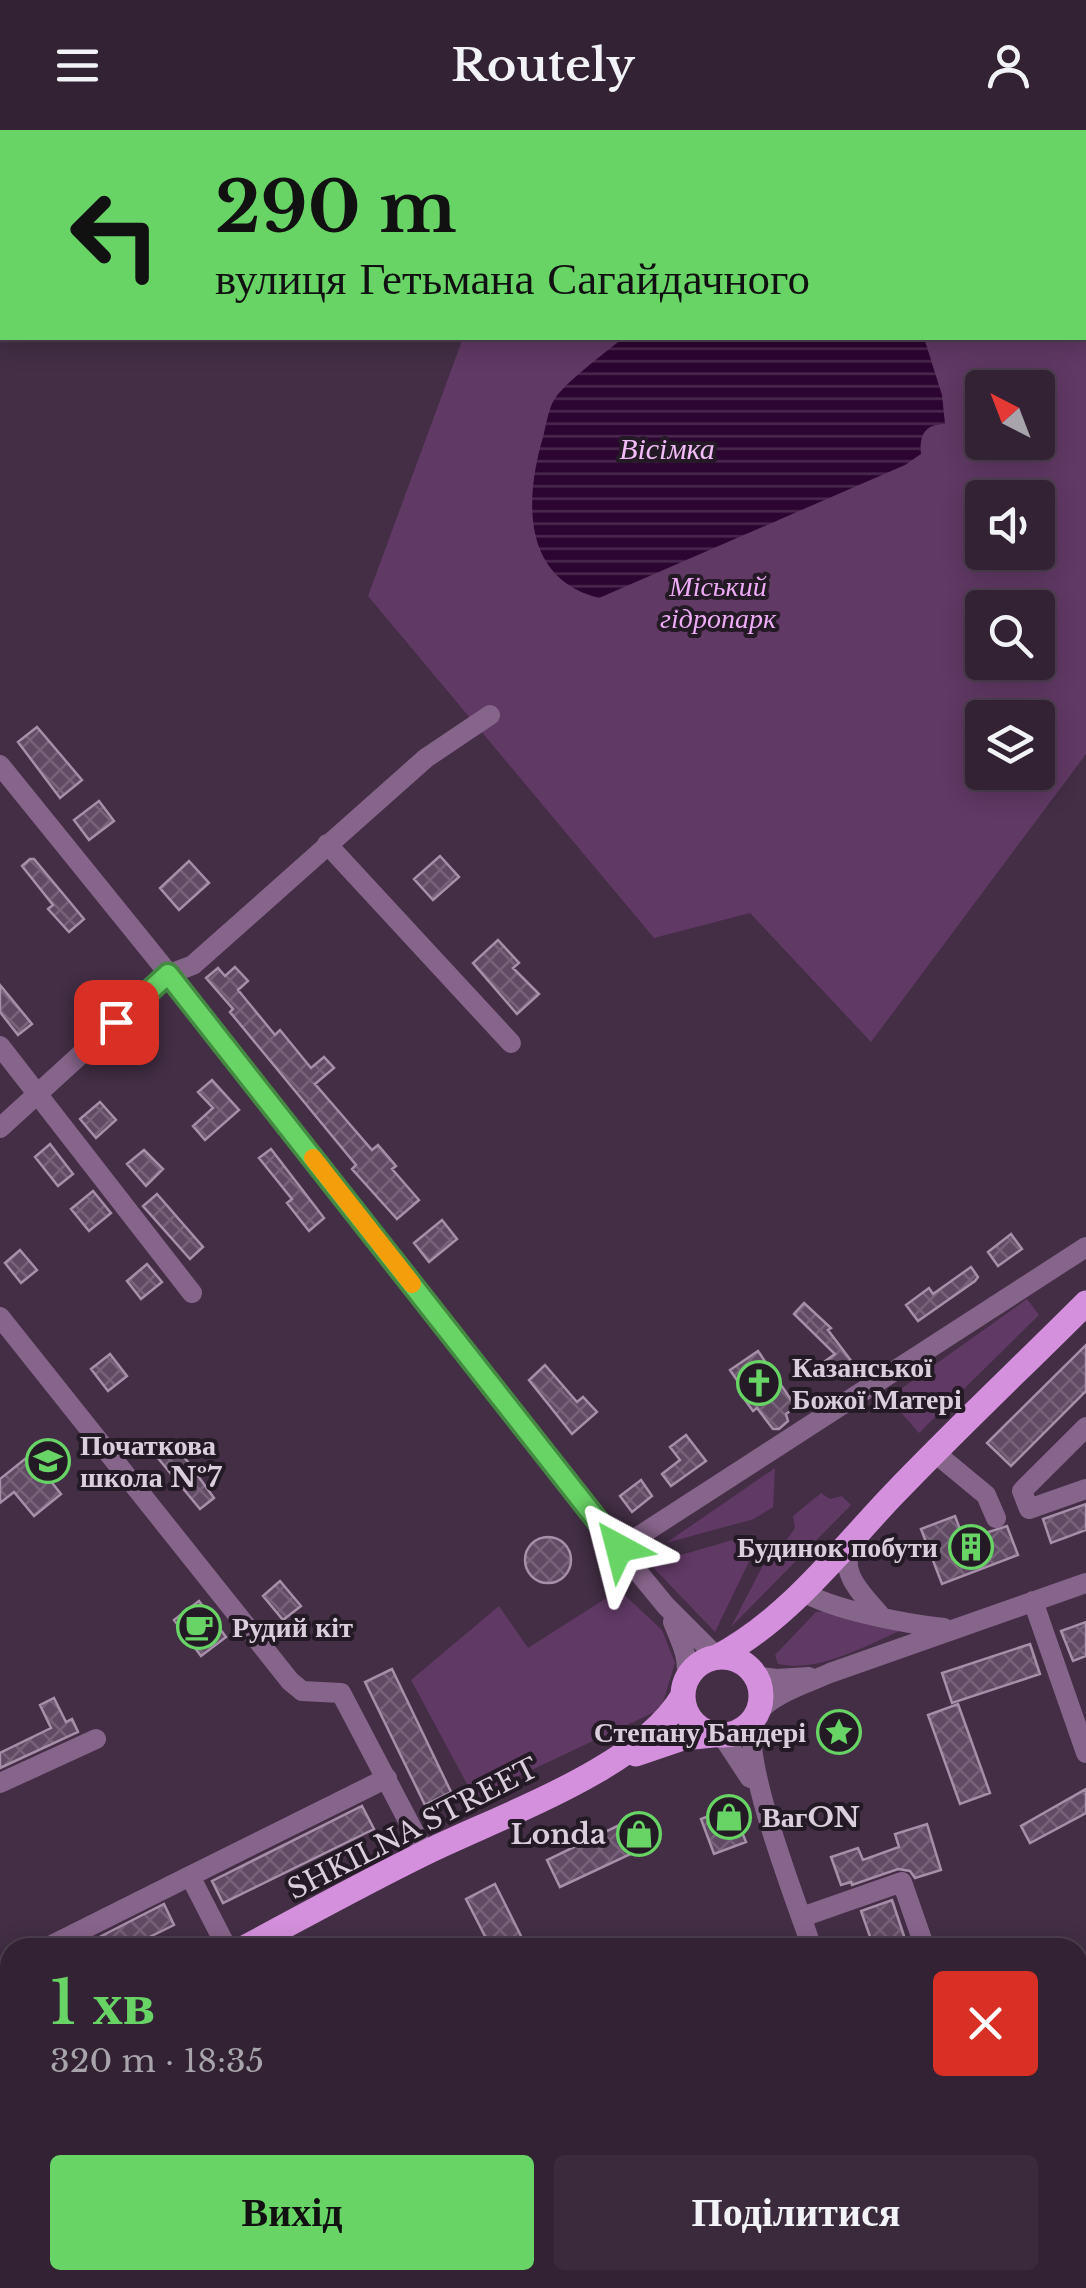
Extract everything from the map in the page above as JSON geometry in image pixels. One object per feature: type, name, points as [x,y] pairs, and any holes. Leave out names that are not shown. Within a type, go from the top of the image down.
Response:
[{"type":"main road","points":[[718,1657],[740,1662],[755,1676],[761,1696],[757,1713],[742,1730],[728,1735],[713,1735],[691,1721],[684,1688],[702,1662],[750,1637],[800,1592],[934,1452],[1086,1303]]},
{"type":"main road","points":[[755,1676],[768,1641],[800,1592]]},
{"type":"main road","name":"SHKILNA STREET","points":[[608,1764],[671,1716],[684,1688]]},
{"type":"main road","name":"SHKILNA STREET","points":[[263,1938],[608,1764],[683,1738],[713,1735]]},
{"type":"street","points":[[0,1128],[168,974],[192,965],[426,758],[490,715]]},
{"type":"street","points":[[0,765],[619,1548],[666,1606],[718,1657]]},
{"type":"street","points":[[327,844],[512,1043]]},
{"type":"street","points":[[0,1046],[192,1293]]},
{"type":"street","points":[[619,1548],[1086,1246]]},
{"type":"street","points":[[0,1317],[290,1681],[302,1691],[341,1693],[425,1853]]},
{"type":"street","points":[[1086,1427],[1022,1491],[1029,1509],[1086,1489]]},
{"type":"street","points":[[934,1452],[986,1495],[996,1518]]},
{"type":"street","points":[[853,1536],[845,1556],[850,1576],[880,1615]]},
{"type":"street","points":[[809,1938],[764,1802],[750,1741],[757,1713],[830,1673],[1086,1583]]},
{"type":"street","points":[[800,1592],[916,1625],[952,1630]]},
{"type":"street","points":[[1034,1601],[1086,1753]]},
{"type":"street","points":[[666,1606],[685,1650],[688,1666],[684,1688]]},
{"type":"street","points":[[755,1676],[776,1680],[830,1673]]},
{"type":"street","points":[[713,1735],[734,1750],[764,1802]]},
{"type":"street","points":[[0,1783],[96,1739]]},
{"type":"street","points":[[66,1938],[387,1778]]},
{"type":"street","points":[[190,1876],[222,1938]]},
{"type":"street","points":[[802,1916],[902,1882],[922,1938]]},
{"type":"green space","name":"Міський гідропарк","points":[[462,340],[1086,340],[1086,754],[871,1042],[750,913],[654,938],[368,596]]},
{"type":"green space","points":[[1027,1299],[1039,1315],[919,1433],[888,1398]]},
{"type":"green space","points":[[775,1468],[773,1507],[754,1519],[666,1543]]},
{"type":"green space","points":[[821,1493],[830,1499],[842,1496],[851,1505],[731,1627],[773,1546],[785,1542],[795,1528],[793,1516]]},
{"type":"green space","points":[[753,1534],[758,1543],[715,1632],[650,1564]]},
{"type":"green space","points":[[619,1590],[662,1630],[675,1663],[661,1709],[474,1797],[411,1680],[499,1606],[528,1648]]},
{"type":"green space","points":[[836,1611],[902,1630],[825,1661],[794,1666],[778,1664],[775,1655],[816,1612]]},
{"type":"water","name":"Вісімка","points":[[621,340],[925,340],[942,395],[945,424],[925,432],[921,454],[905,465],[599,598],[573,588],[555,573],[542,555],[532,510],[547,418],[554,400],[576,376]]},
{"type":"building","points":[[37,727],[82,780],[60,798],[18,742]]},
{"type":"building","points":[[99,801],[114,821],[89,840],[74,820]]},
{"type":"building","points":[[440,856],[459,877],[433,900],[414,879]]},
{"type":"building","points":[[30,859],[84,919],[69,932],[48,909],[53,905],[22,866]]},
{"type":"building","points":[[189,861],[209,883],[179,910],[160,888]]},
{"type":"building","points":[[498,940],[519,963],[513,968],[539,994],[517,1014],[473,963]]},
{"type":"building","points":[[235,967],[248,981],[238,990],[275,1035],[280,1030],[311,1068],[324,1057],[334,1068],[315,1084],[372,1150],[378,1145],[396,1166],[392,1169],[419,1200],[397,1219],[352,1169],[356,1165],[206,978],[218,968],[225,976]]},
{"type":"building","points":[[0,985],[32,1024],[18,1035],[0,1012]]},
{"type":"building","points":[[212,1080],[239,1110],[205,1140],[193,1126],[213,1108],[198,1092]]},
{"type":"building","points":[[100,1102],[116,1120],[96,1138],[80,1119]]},
{"type":"building","points":[[50,1144],[73,1174],[58,1186],[35,1157]]},
{"type":"building","points":[[271,1149],[324,1218],[309,1231],[287,1203],[292,1199],[259,1158]]},
{"type":"building","points":[[144,1150],[163,1169],[146,1186],[127,1164]]},
{"type":"building","points":[[93,1191],[111,1213],[89,1231],[71,1209]]},
{"type":"building","points":[[157,1194],[203,1247],[190,1259],[143,1206]]},
{"type":"building","points":[[442,1220],[457,1239],[429,1262],[414,1243]]},
{"type":"building","points":[[1011,1234],[1022,1249],[998,1266],[988,1252]]},
{"type":"building","points":[[20,1250],[37,1270],[21,1283],[5,1263]]},
{"type":"building","points":[[147,1264],[162,1282],[141,1299],[127,1281]]},
{"type":"building","points":[[971,1267],[978,1277],[975,1281],[918,1321],[906,1305],[929,1288],[933,1294]]},
{"type":"building","points":[[804,1303],[831,1328],[828,1330],[852,1362],[831,1378],[821,1364],[835,1354],[794,1314]]},
{"type":"building","points":[[1086,1345],[1086,1391],[1011,1466],[987,1443]]},
{"type":"building","name":"Казанської Божої Матері","points":[[758,1351],[796,1407],[786,1414],[788,1421],[779,1429],[773,1429],[757,1408],[753,1411],[730,1370]]},
{"type":"building","points":[[110,1354],[127,1376],[108,1391],[91,1369]]},
{"type":"building","points":[[545,1365],[577,1402],[583,1397],[597,1412],[572,1434],[529,1380]]},
{"type":"building","points":[[686,1435],[706,1461],[671,1486],[662,1474],[680,1460],[670,1447]]},
{"type":"building","points":[[174,1443],[214,1498],[200,1509],[157,1457]]},
{"type":"building","points":[[30,1455],[61,1494],[34,1516],[14,1492],[0,1503],[0,1479]]},
{"type":"building","points":[[641,1480],[652,1496],[632,1512],[620,1496]]},
{"type":"building","points":[[1086,1504],[1086,1530],[1051,1543],[1043,1519]]},
{"type":"building","name":"Будинок побути","points":[[955,1516],[964,1540],[1007,1526],[1018,1555],[942,1584],[921,1529]]},
{"type":"building","points":[[548,1537],[564,1544],[571,1560],[564,1576],[548,1583],[532,1576],[525,1560],[532,1544]]},
{"type":"building","points":[[280,1581],[301,1606],[283,1620],[263,1596]]},
{"type":"building","points":[[199,1601],[226,1637],[201,1656],[174,1620]]},
{"type":"building","points":[[1086,1622],[1086,1656],[1073,1661],[1061,1631]]},
{"type":"building","points":[[1030,1644],[1040,1674],[952,1703],[942,1673]]},
{"type":"building","points":[[392,1669],[451,1792],[425,1805],[365,1682]]},
{"type":"building","points":[[54,1698],[66,1722],[72,1719],[78,1732],[0,1768],[0,1753],[51,1728],[40,1705]]},
{"type":"building","points":[[958,1704],[990,1793],[960,1804],[928,1715]]},
{"type":"building","points":[[1086,1789],[1086,1813],[1030,1843],[1021,1826]]},
{"type":"building","points":[[362,1806],[374,1829],[223,1903],[212,1881]]},
{"type":"building","points":[[732,1807],[746,1842],[714,1854],[701,1819]]},
{"type":"building","points":[[636,1817],[650,1845],[560,1887],[547,1860]]},
{"type":"building","points":[[927,1824],[941,1870],[915,1878],[910,1871],[898,1869],[841,1885],[831,1857],[858,1848],[863,1860],[899,1847],[895,1834]]},
{"type":"building","points":[[495,1884],[522,1938],[486,1938],[466,1899]]},
{"type":"building","points":[[892,1900],[905,1938],[870,1938],[861,1911]]},
{"type":"building","points":[[164,1904],[174,1925],[147,1938],[98,1938]]},
{"type":"slow traffic","points":[[313,1158],[412,1284]]},
{"type":"place","name":"Казанської Божої Матері","points":[[759,1383]]},
{"type":"place","name":"Початкова школа №7","points":[[48,1461]]},
{"type":"place","name":"Будинок побути","points":[[971,1547]]},
{"type":"place","name":"Рудий кіт","points":[[199,1627]]},
{"type":"place","name":"Степану Бандері","points":[[839,1732]]},
{"type":"place","name":"ВагON","points":[[729,1817]]},
{"type":"place","name":"Londa","points":[[639,1834]]},
{"type":"route","points":[[116,1022],[168,974],[619,1548]]}]
